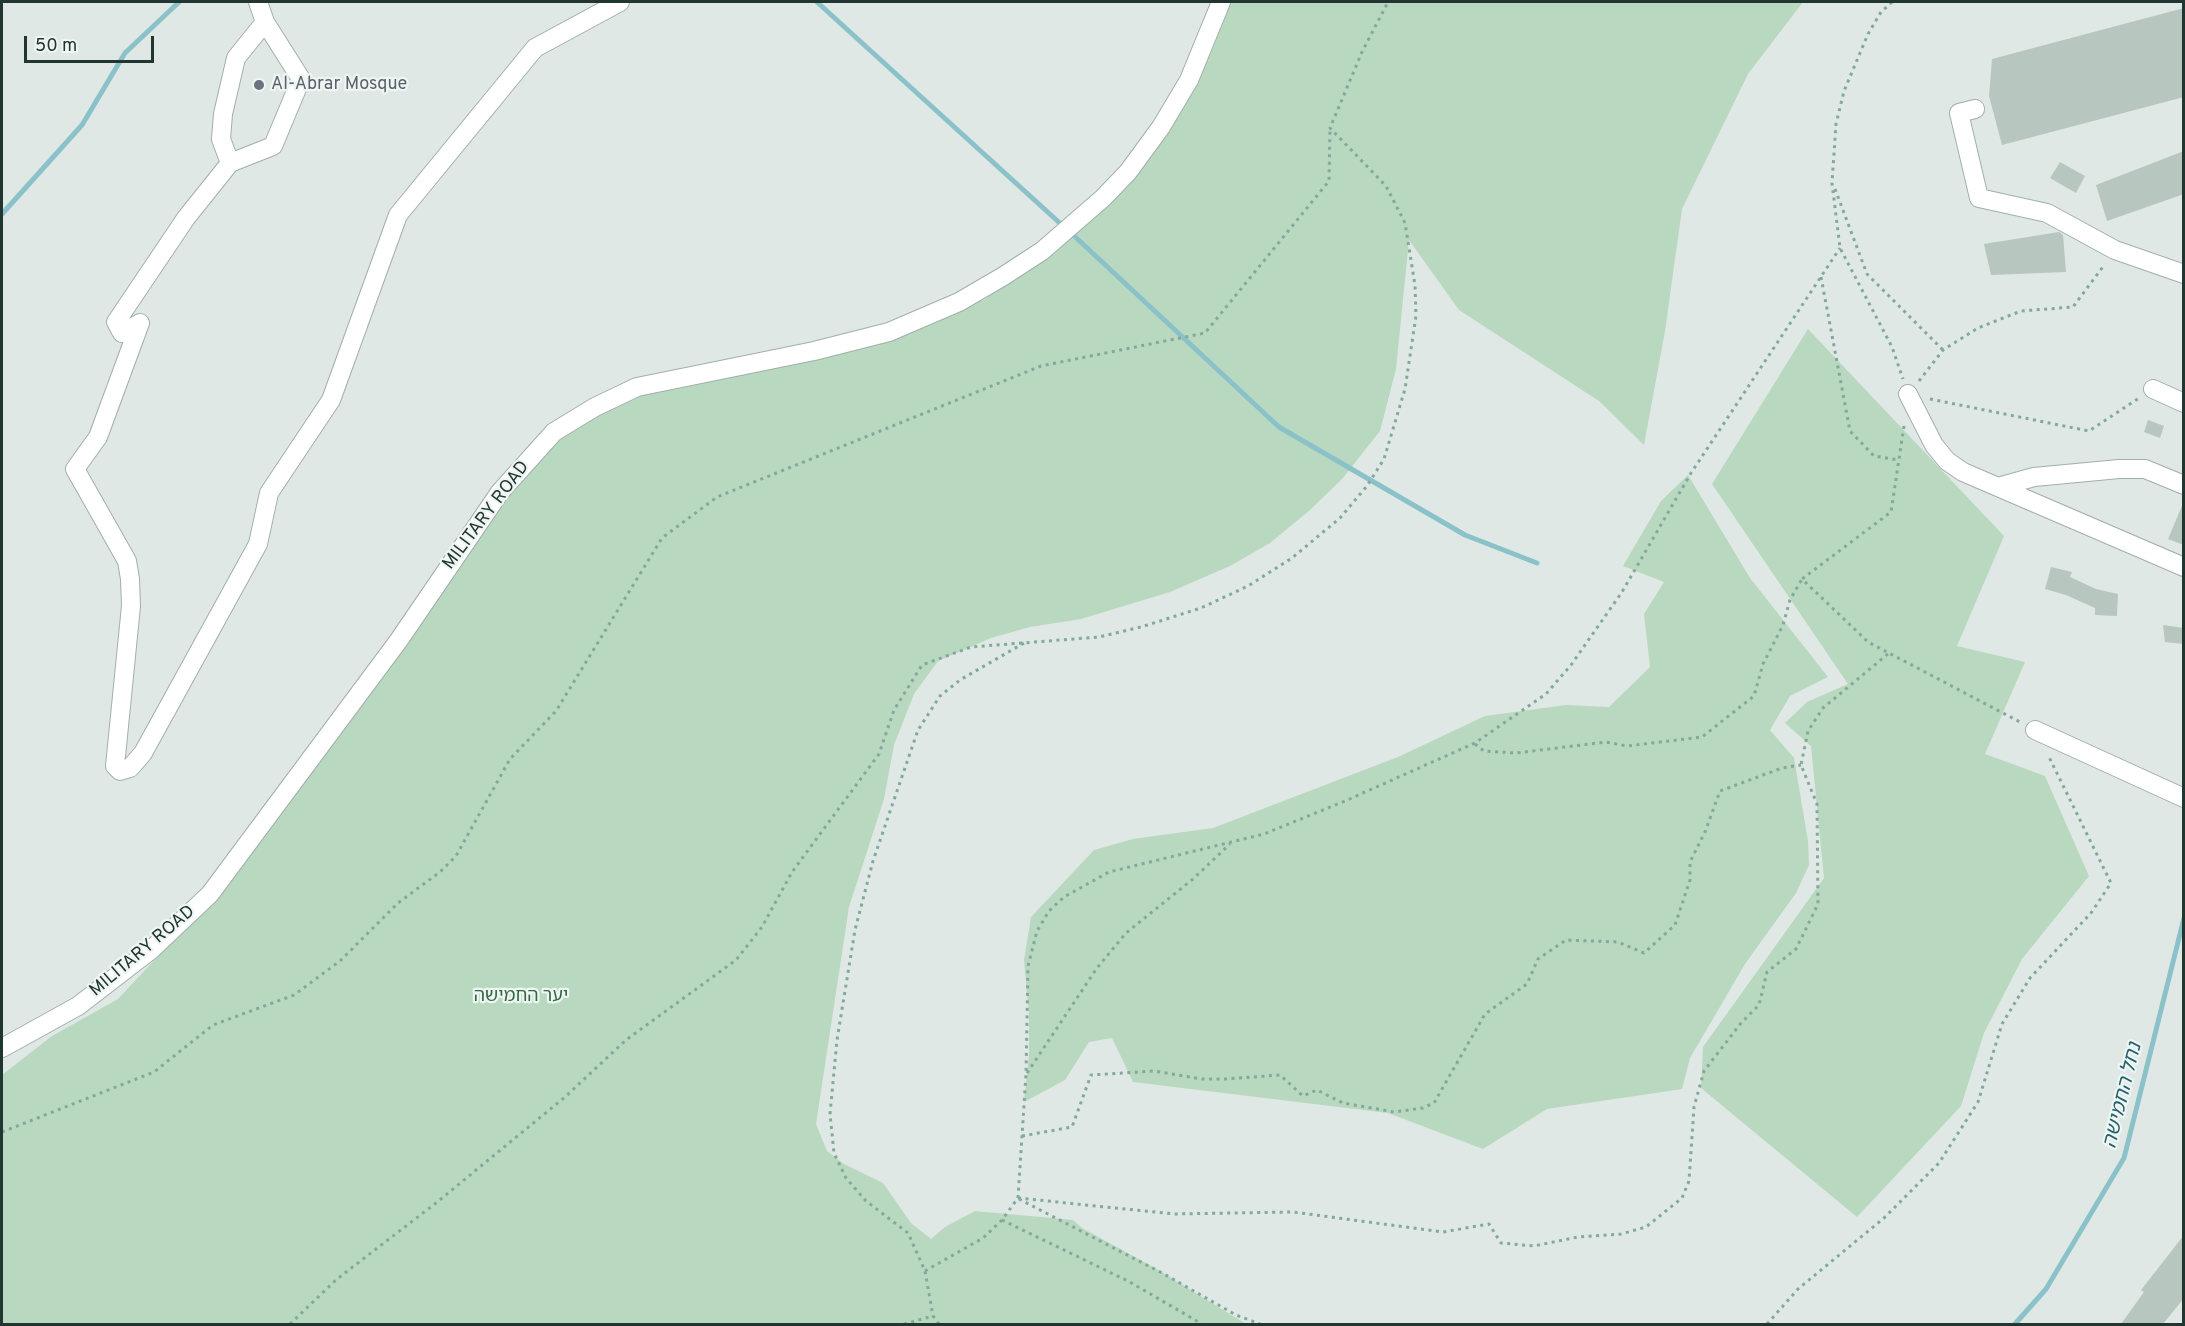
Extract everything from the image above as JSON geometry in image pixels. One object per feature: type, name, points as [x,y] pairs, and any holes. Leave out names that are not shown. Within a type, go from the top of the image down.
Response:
[{"type":"street","points":[[258,2],[265,22],[301,79],[273,146],[230,163],[186,218],[116,322],[122,333],[140,323],[98,437],[75,469],[127,561],[130,579],[131,606],[115,766],[120,771],[130,768],[143,753],[258,544],[269,494],[331,400],[398,215],[535,48],[620,2]]},
{"type":"street","name":"MILITARY ROAD","points":[[2,1048],[78,1006],[152,949],[210,894],[399,640],[500,492],[554,432],[595,406],[637,387],[814,351],[889,332],[959,302],[1002,277],[1042,250],[1103,198],[1128,172],[1161,127],[1190,80],[1221,2]]},
{"type":"street","points":[[230,163],[221,140],[223,114],[236,58],[265,22]]},
{"type":"street","points":[[1975,109],[1959,114],[1978,198],[2048,213],[2115,250],[2184,274]]},
{"type":"street","points":[[2153,389],[2184,403]]},
{"type":"street","points":[[1908,394],[1934,445],[1947,461],[1963,472],[2184,567]]},
{"type":"street","points":[[1998,487],[2034,477],[2119,469],[2145,469],[2184,485]]},
{"type":"street","points":[[2035,730],[2184,798]]},
{"type":"path","points":[[2,1132],[154,1072],[213,1025],[294,994],[340,961],[398,903],[440,872],[456,856],[510,759],[556,711],[662,538],[717,497],[1041,366],[1205,333],[1329,181],[1330,128],[1362,52],[1388,2]]},
{"type":"path","points":[[1475,743],[1484,751],[1516,753],[1606,742],[1627,746],[1702,737],[1754,696],[1763,664],[1783,625],[1790,600],[1802,579],[1891,512],[1908,394],[1892,347],[1840,248],[1832,183],[1836,124],[1844,91],[1868,34],[1881,12],[1892,2]]},
{"type":"path","points":[[290,1324],[337,1279],[436,1203],[565,1097],[626,1040],[736,960],[762,927],[792,872],[879,754],[894,710],[922,665],[971,647],[1099,637],[1141,627],[1201,608],[1248,586],[1292,558],[1340,518],[1367,486],[1384,459],[1405,389],[1416,316],[1413,275],[1405,224],[1386,186],[1330,128]]},
{"type":"path","points":[[1832,183],[1867,274],[1943,350]]},
{"type":"path","points":[[925,1271],[983,1238],[1002,1220],[1018,1198],[1026,1074],[1028,966],[1037,931],[1049,911],[1064,897],[1109,872],[1264,834],[1346,801],[1475,743],[1546,694],[1571,664],[1622,592],[1690,473],[1840,248]]},
{"type":"path","points":[[1908,394],[1943,350],[1978,328],[2020,311],[2073,308],[2115,250]]},
{"type":"path","points":[[1821,277],[1850,431],[1874,456],[1899,460]]},
{"type":"path","points":[[1908,394],[2089,431],[2153,389]]},
{"type":"path","points":[[1767,1324],[1798,1288],[1884,1218],[1939,1163],[1978,1102],[2002,1024],[2030,978],[2091,913],[2111,883],[2035,730],[1868,642],[1802,579]]},
{"type":"path","points":[[939,1324],[933,1316],[925,1271],[908,1233],[866,1201],[846,1178],[834,1153],[830,1114],[837,1040],[855,930],[873,861],[918,730],[940,696],[947,690],[1026,642]]},
{"type":"path","points":[[1018,1198],[1174,1214],[1293,1212],[1443,1232],[1489,1224],[1501,1243],[1534,1246],[1578,1237],[1621,1234],[1646,1227],[1682,1198],[1689,1181],[1694,1107],[1704,1071],[1741,1023],[1759,1005],[1767,972],[1796,949],[1818,904],[1817,804],[1801,765],[1808,731],[1823,708],[1889,653]]},
{"type":"path","points":[[1022,1136],[1072,1127],[1091,1075],[1154,1071],[1202,1079],[1226,1079],[1280,1075],[1303,1096],[1317,1090],[1343,1103],[1394,1112],[1423,1108],[1434,1103],[1485,1014],[1527,984],[1538,958],[1566,940],[1618,942],[1644,953],[1675,925],[1690,880],[1690,862],[1706,832],[1720,791],[1782,768],[1801,765]]},
{"type":"path","points":[[1026,1074],[1041,1055],[1097,968],[1126,933],[1193,879],[1231,842]]},
{"type":"path","points":[[1018,1198],[1164,1274],[1236,1315],[1260,1324]]},
{"type":"path","points":[[1002,1220],[1128,1281],[1202,1324]]},
{"type":"path","points":[[904,1324],[933,1316]]},
{"type":"green space","name":"יער החמישה","points":[[1220,2],[1803,2],[1748,74],[1682,209],[1665,331],[1644,445],[1599,401],[1459,310],[1409,240],[1396,369],[1380,431],[1342,479],[1309,511],[1270,543],[1230,566],[1170,592],[1081,619],[1030,627],[991,638],[938,661],[914,694],[894,745],[884,799],[849,907],[816,1124],[827,1151],[844,1164],[883,1183],[911,1223],[931,1239],[945,1227],[975,1211],[1073,1220],[1082,1228],[1155,1268],[1246,1324],[2,1324],[2,1075],[52,1036],[118,999],[217,893],[519,458],[576,412],[984,300],[1103,208],[1185,84]]},
{"type":"green space","points":[[1808,329],[2004,536],[1957,646],[2025,662],[1985,754],[2045,776],[2089,876],[2022,959],[1984,1033],[1961,1106],[1857,1217],[1701,1088],[1703,1047],[1824,878],[1811,746],[1785,723],[1807,702],[1848,684],[1712,484]]},
{"type":"green space","points":[[1688,475],[1750,578],[1828,677],[1790,696],[1770,730],[1794,758],[1808,841],[1809,865],[1796,893],[1745,964],[1690,1058],[1682,1089],[1547,1109],[1483,1149],[1388,1113],[1133,1082],[1112,1038],[1089,1042],[1065,1080],[1024,1102],[1029,1055],[1029,1016],[1024,960],[1031,917],[1094,850],[1133,839],[1213,828],[1398,757],[1485,716],[1566,705],[1609,707],[1650,667],[1644,614],[1664,582],[1623,566],[1661,501]]},
{"type":"building","points":[[2184,8],[2184,97],[2002,145],[1989,96],[1992,59]]},
{"type":"building","points":[[2184,151],[2184,194],[2107,221],[2096,185]]},
{"type":"building","points":[[2060,162],[2085,176],[2076,193],[2050,178]]},
{"type":"building","points":[[2059,232],[2063,235],[2066,272],[1991,275],[1984,244]]},
{"type":"building","points":[[2148,420],[2164,426],[2160,438],[2144,432]]},
{"type":"building","points":[[2184,501],[2184,545],[2168,539]]},
{"type":"building","points":[[2051,567],[2072,572],[2070,577],[2096,589],[2118,594],[2117,616],[2095,615],[2095,608],[2066,595],[2045,589]]},
{"type":"building","points":[[2163,625],[2184,628],[2184,644],[2165,642]]},
{"type":"building","points":[[2184,1235],[2184,1298],[2163,1324],[2121,1324],[2144,1292],[2141,1290]]},
{"type":"waterway","points":[[2,214],[82,125],[125,53],[179,2]]},
{"type":"waterway","points":[[817,2],[1063,226]]},
{"type":"waterway","points":[[1070,232],[1279,427],[1465,535],[1537,563]]},
{"type":"waterway","name":"נחל החמישה","points":[[2015,1324],[2046,1289],[2124,1158],[2184,918]]},
{"type":"place","name":"Al-Abrar Mosque","points":[[259,85]]}]
